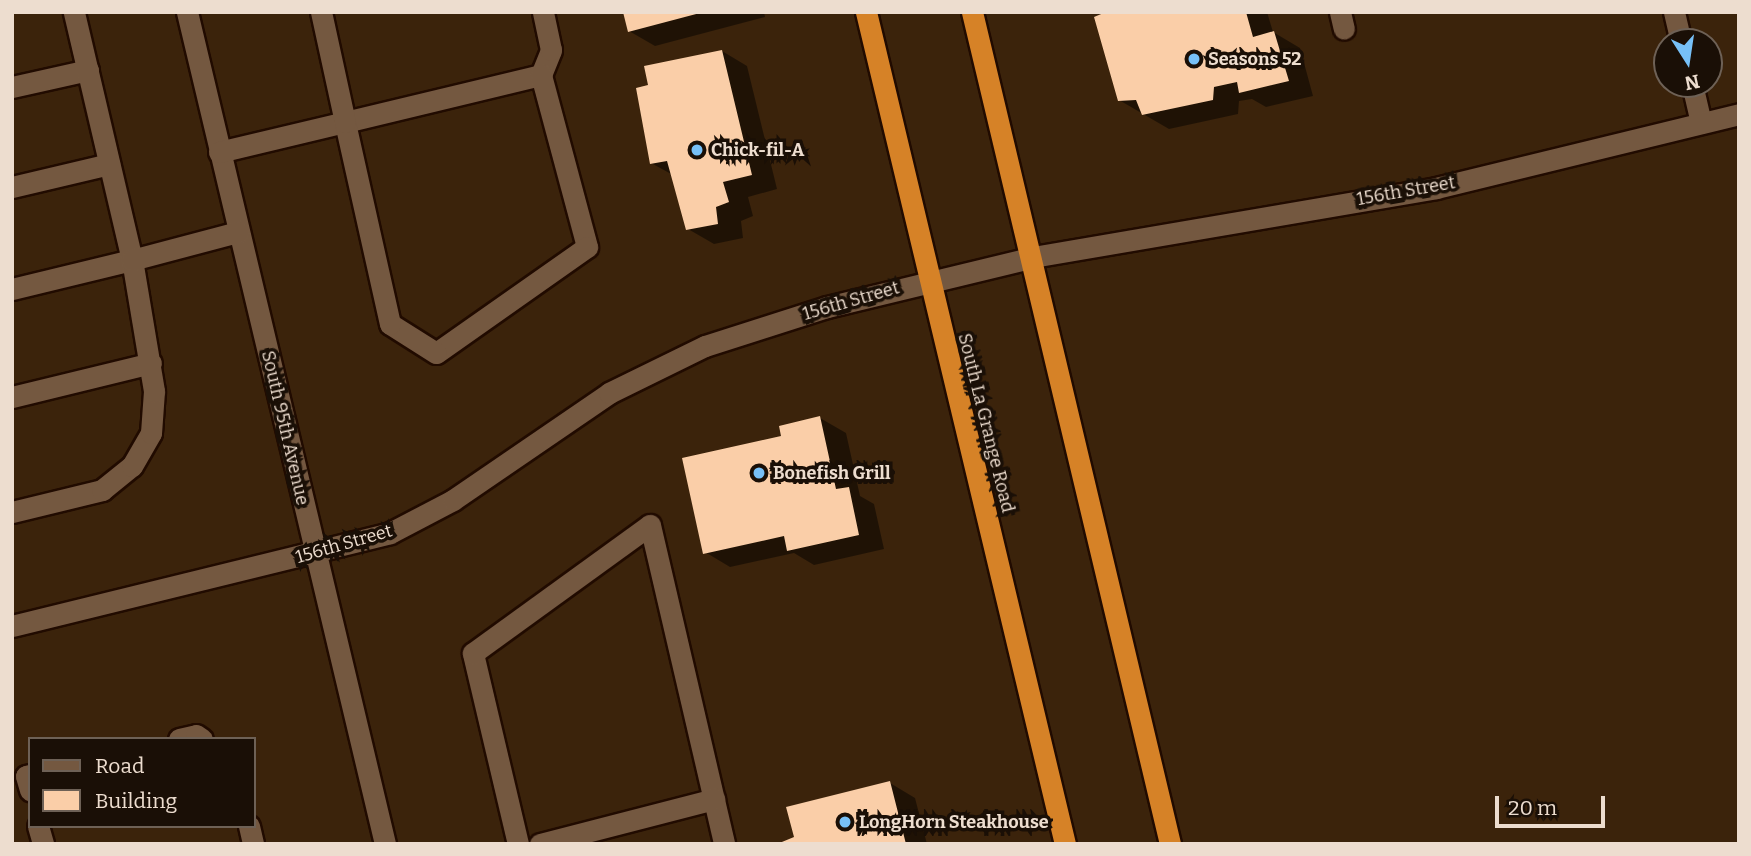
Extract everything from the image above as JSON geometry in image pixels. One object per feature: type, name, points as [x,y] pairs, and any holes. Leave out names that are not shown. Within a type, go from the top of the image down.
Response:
[{"type":"highway","name":"South La Grange Road","points":[[866,12],[1065,844]]},
{"type":"highway","points":[[972,12],[1033,257],[1170,844]]},
{"type":"street","points":[[12,512],[102,490],[132,466],[150,433],[151,363],[132,260],[74,12]]},
{"type":"street","name":"South 95th Avenue","points":[[187,12],[384,844]]},
{"type":"street","points":[[321,12],[390,324],[436,352],[587,247],[541,75],[551,50],[543,12]]},
{"type":"street","points":[[12,88],[88,69]]},
{"type":"street","points":[[219,152],[541,75]]},
{"type":"street","points":[[1695,98],[1701,123]]},
{"type":"street","name":"156th Street","points":[[12,626],[315,554],[390,533],[453,500],[609,393],[705,346],[928,279],[1033,257],[1436,188],[1739,114]]},
{"type":"street","points":[[12,187],[109,164]]},
{"type":"street","points":[[12,289],[238,232]]},
{"type":"street","points":[[12,397],[151,363]]},
{"type":"street","points":[[518,844],[473,653],[650,524],[724,844]]},
{"type":"street","points":[[540,844],[714,799]]},
{"type":"building","points":[[623,12],[700,12],[700,13],[628,32]]},
{"type":"building","name":"Seasons 52","points":[[1106,12],[1246,12],[1253,37],[1274,31],[1289,81],[1239,93],[1237,82],[1214,87],[1213,100],[1142,115],[1136,100],[1118,101],[1094,17]]},
{"type":"building","name":"Chick-fil-A","points":[[722,50],[752,175],[723,182],[729,202],[716,207],[718,224],[686,230],[667,161],[650,164],[636,88],[648,85],[644,66]]},
{"type":"building","name":"Bonefish Grill","points":[[820,416],[836,489],[849,487],[859,535],[787,551],[784,536],[703,554],[682,458],[781,436],[779,426]]},
{"type":"building","name":"LongHorn Steakhouse","points":[[890,781],[906,844],[777,844],[794,837],[786,807]]},
{"type":"place","name":"Seasons 52","points":[[1194,59]]},
{"type":"place","name":"Chick-fil-A","points":[[697,150]]},
{"type":"place","name":"Bonefish Grill","points":[[759,473]]},
{"type":"place","name":"LongHorn Steakhouse","points":[[845,822]]}]
